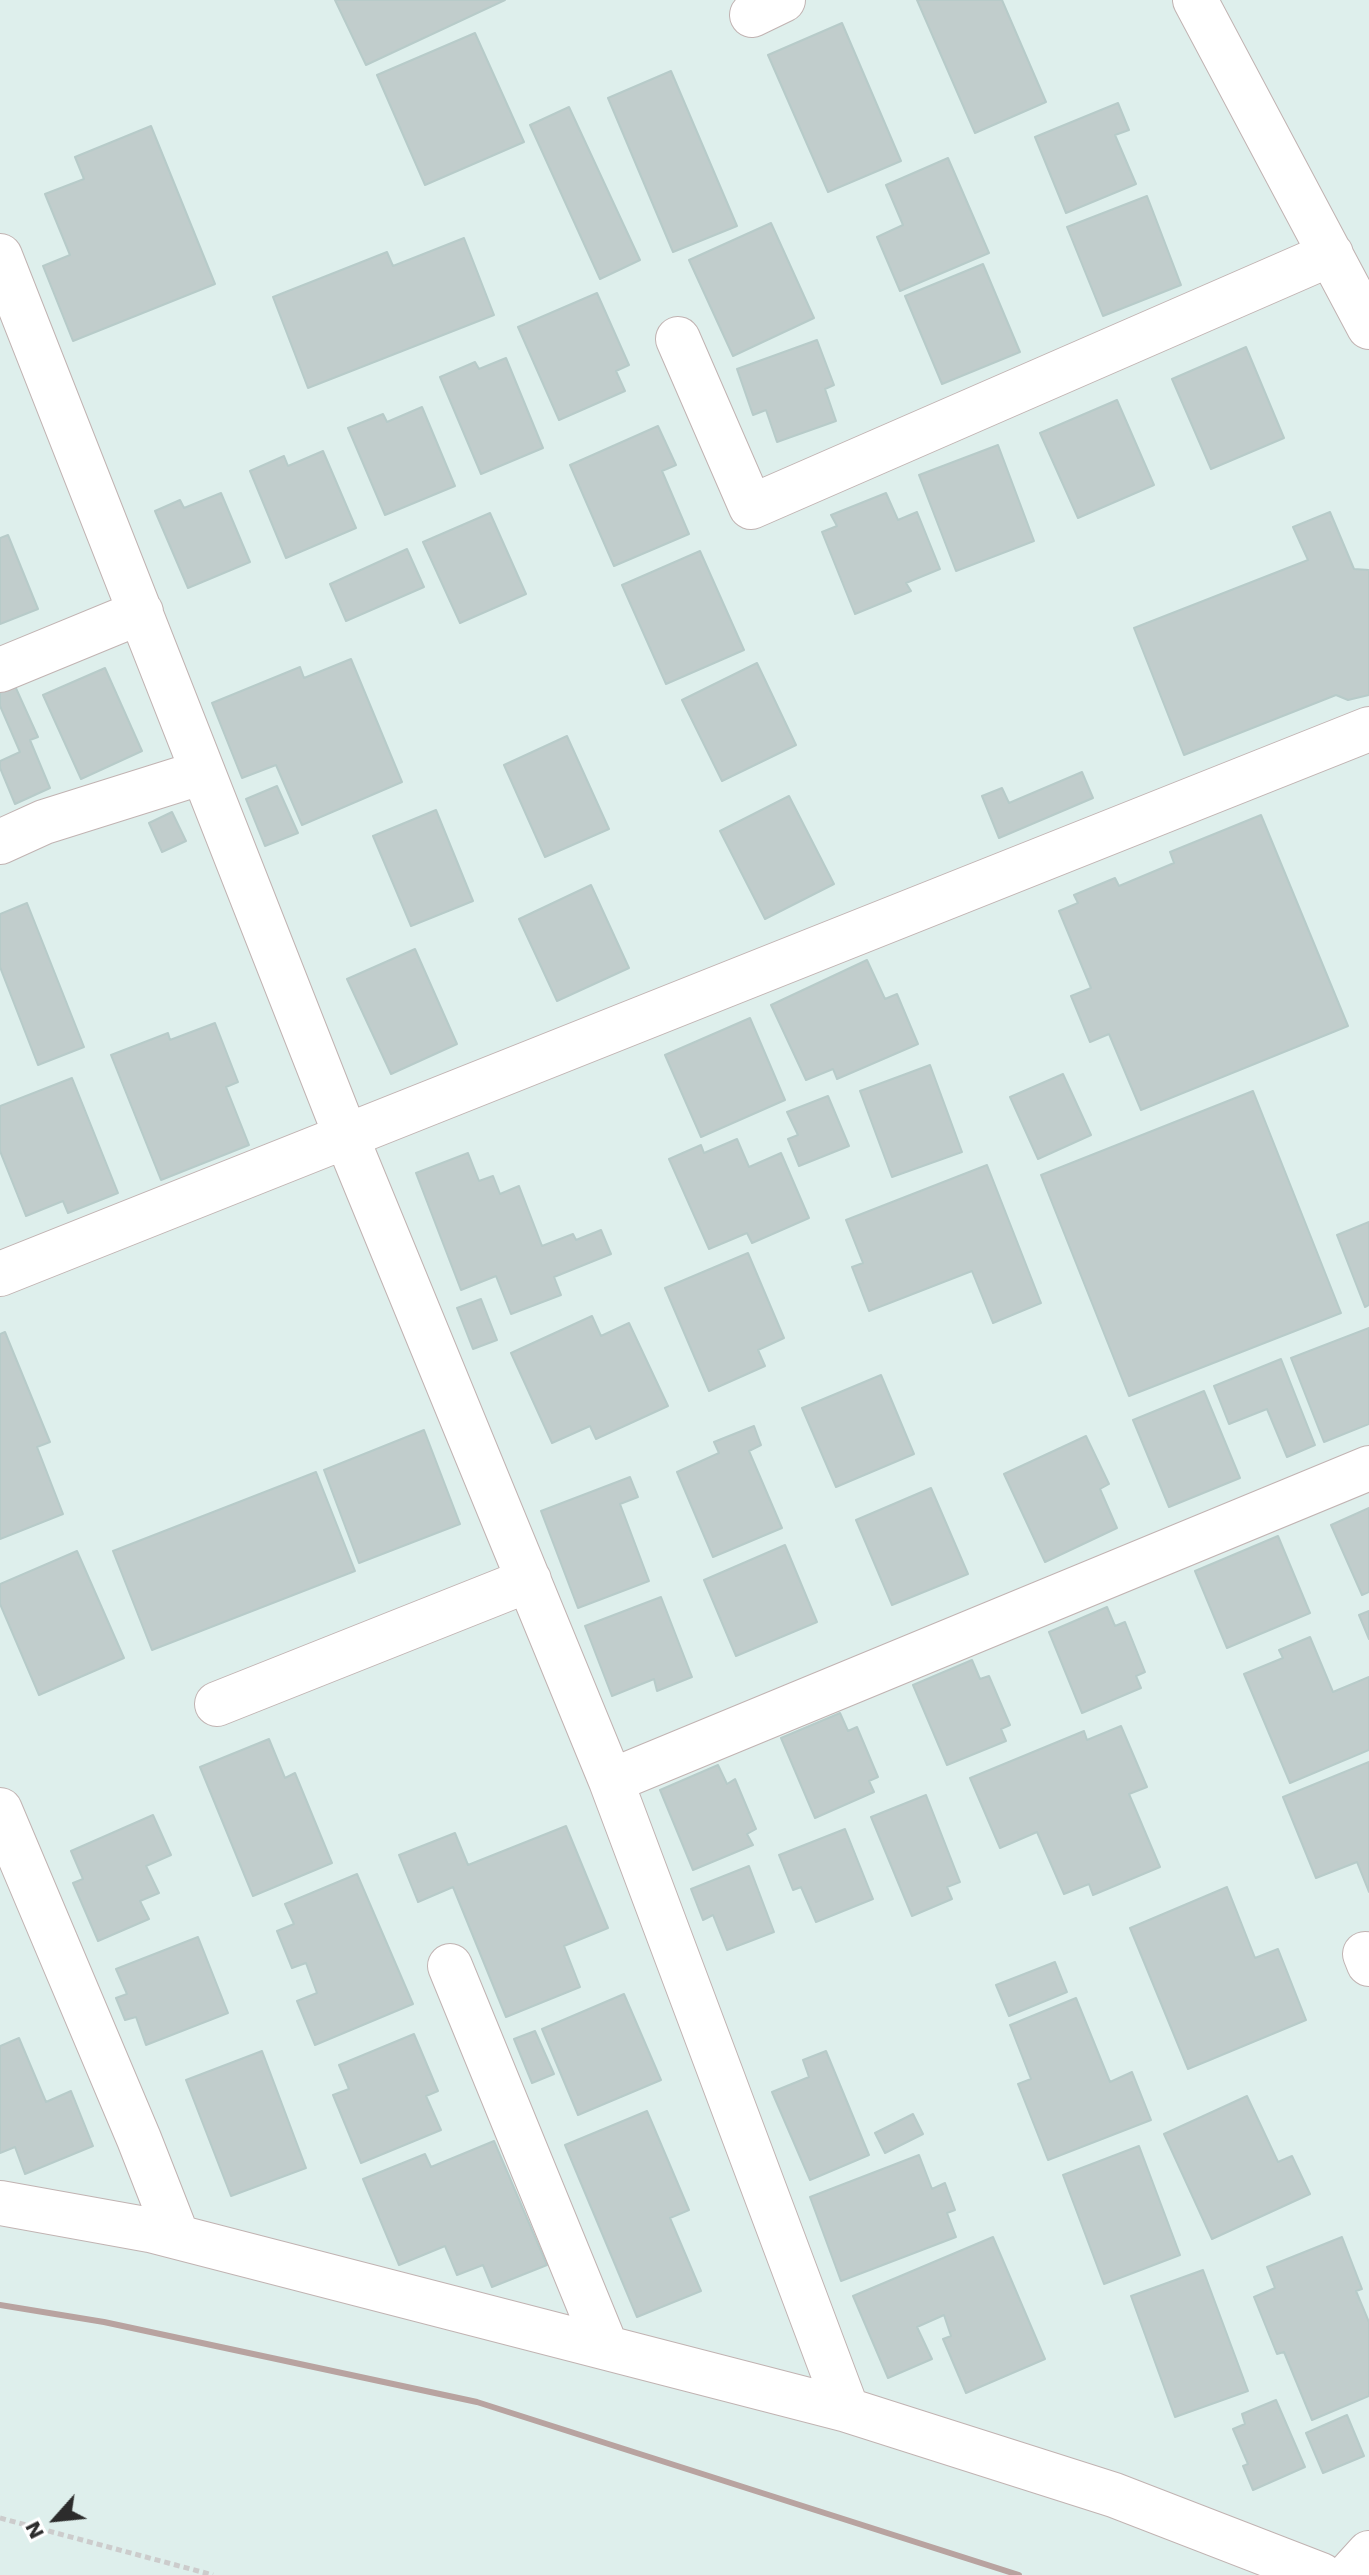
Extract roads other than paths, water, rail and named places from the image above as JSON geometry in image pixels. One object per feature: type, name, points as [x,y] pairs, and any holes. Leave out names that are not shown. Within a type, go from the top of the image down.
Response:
[{"type":"street","points":[[1195,0],[1369,327]]},
{"type":"street","points":[[678,339],[751,507],[1331,254]]},
{"type":"street","points":[[0,258],[346,1136],[611,1781],[847,2410]]},
{"type":"street","points":[[0,670],[141,612]]},
{"type":"street","points":[[0,1274],[1369,729]]},
{"type":"street","points":[[0,842],[44,822],[203,772]]},
{"type":"street","points":[[611,1781],[1369,1468]]},
{"type":"street","points":[[217,1704],[529,1580]]},
{"type":"street","points":[[0,1810],[177,2236]]},
{"type":"street","points":[[450,1966],[606,2347]]},
{"type":"street","points":[[0,2203],[177,2236],[847,2410],[1114,2495],[1321,2575]]},
{"type":"street","points":[[1349,2575],[1369,2553]]},
{"type":"railway","points":[[0,2305],[104,2322],[477,2402],[1019,2575]]}]
